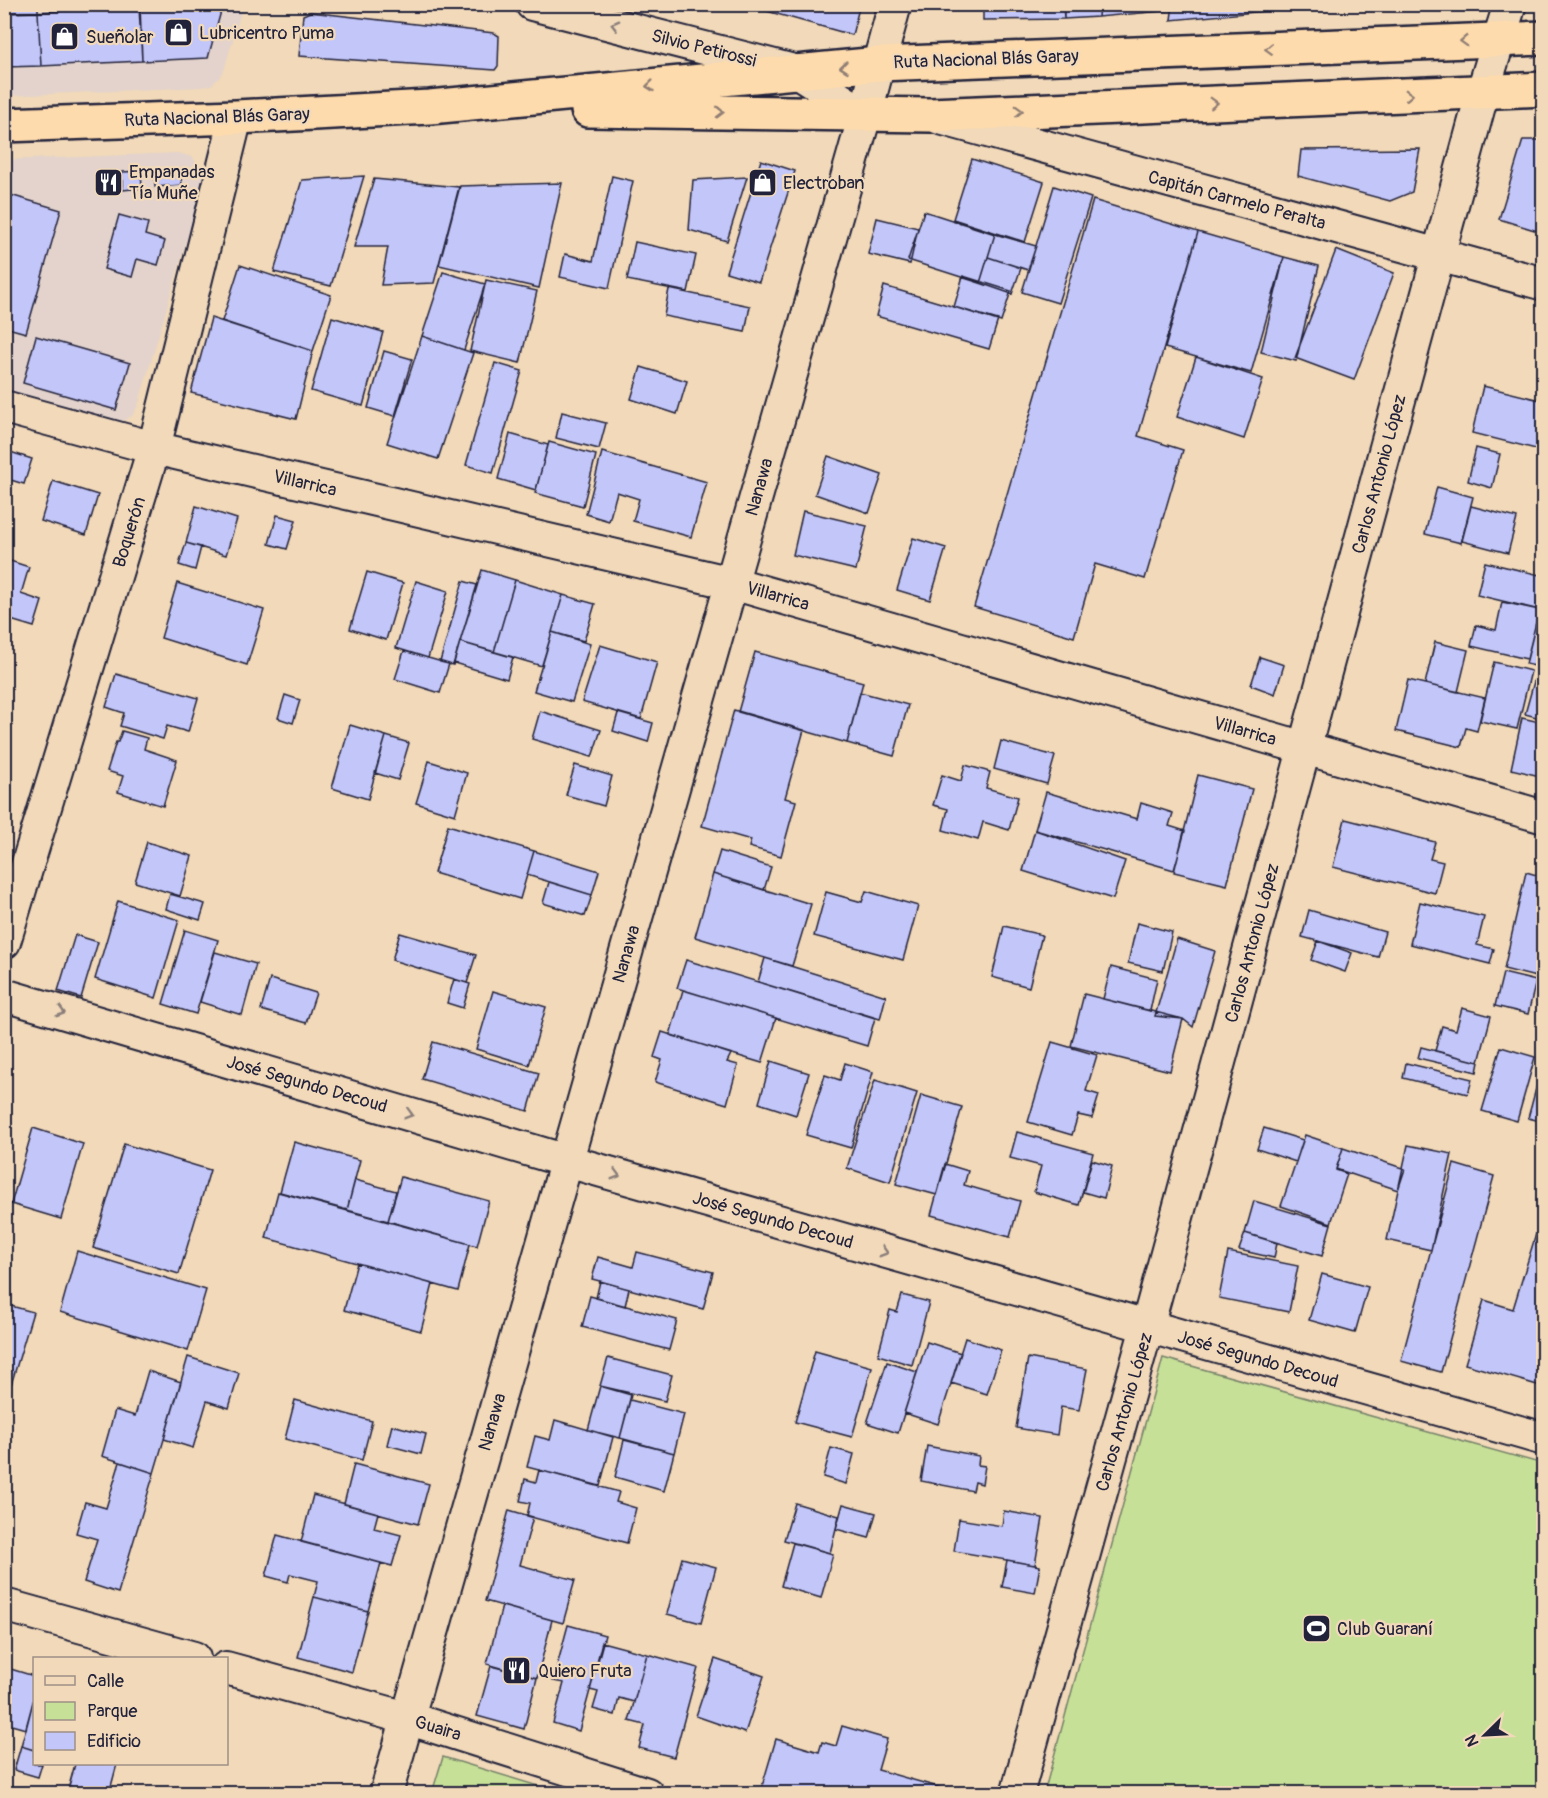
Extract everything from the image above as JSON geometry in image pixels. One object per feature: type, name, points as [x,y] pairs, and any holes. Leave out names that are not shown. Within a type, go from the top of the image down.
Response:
[{"type":"highway","name":"Ruta Nacional Blás Garay","points":[[4,126],[430,107],[879,64],[1544,38]]},
{"type":"highway","name":"Ruta Nacional Blás Garay","points":[[430,107],[930,115],[1544,89]]},
{"type":"street","name":"Silvio Petirossi","points":[[532,4],[798,72],[865,115]]},
{"type":"street","name":"Nanawa","points":[[386,1794],[895,4]]},
{"type":"street","name":"Carlos Antonio López","points":[[1017,1794],[1147,1327],[1483,91],[1510,4]]},
{"type":"street","name":"Capitán Carmelo Peralta","points":[[930,115],[1544,284]]},
{"type":"street","name":"Boquerón","points":[[4,942],[154,448],[236,117]]},
{"type":"street","name":"Villarrica","points":[[4,406],[154,448],[732,582],[1544,817]]},
{"type":"street","name":"José Segundo Decoud","points":[[4,995],[567,1161],[1544,1440]]},
{"type":"street","points":[[4,1605],[187,1657]]},
{"type":"street","name":"Guaira","points":[[228,1669],[407,1718],[647,1794]]},
{"type":"shaded area","points":[[4,5],[243,5],[224,70],[211,85],[5,96]]},
{"type":"shaded area","points":[[178,153],[192,157],[202,169],[203,184],[138,406],[132,416],[121,422],[108,423],[5,392],[4,160]]},
{"type":"green space","name":"Club Guaraní","points":[[1163,1358],[1543,1464],[1543,1793],[1044,1793]]},
{"type":"green space","points":[[443,1757],[561,1793],[432,1793]]},
{"type":"building","points":[[4,4],[38,4],[38,12],[4,13]]},
{"type":"building","name":"Lubricentro Puma","points":[[140,4],[223,4],[208,58],[142,61]]},
{"type":"building","points":[[742,4],[860,4],[852,35]]},
{"type":"building","points":[[983,4],[1063,4],[1064,19],[983,20]]},
{"type":"building","points":[[1064,4],[1099,4],[1098,17],[1064,19]]},
{"type":"building","points":[[1099,4],[1173,4],[1173,10],[1098,17]]},
{"type":"building","points":[[1173,4],[1286,4],[1287,9],[1171,20]]},
{"type":"building","points":[[139,7],[142,61],[41,66],[38,12]]},
{"type":"building","points":[[38,12],[41,66],[4,67],[4,13]]},
{"type":"building","points":[[310,12],[494,33],[499,36],[498,66],[495,70],[299,56],[303,15]]},
{"type":"building","points":[[1523,140],[1544,140],[1544,233],[1499,219]]},
{"type":"building","points":[[1420,149],[1412,192],[1390,201],[1298,176],[1301,150]]},
{"type":"building","points":[[972,159],[1044,182],[1025,242],[953,219]]},
{"type":"building","points":[[761,160],[795,171],[759,282],[726,272]]},
{"type":"building","points":[[180,169],[182,185],[155,187],[154,170]]},
{"type":"building","points":[[141,171],[142,188],[123,190],[122,172]]},
{"type":"building","name":"Empanadas Tía Muñe","points":[[116,173],[117,190],[101,191],[99,174]]},
{"type":"building","points":[[364,176],[331,286],[274,272],[302,180]]},
{"type":"building","points":[[612,176],[633,181],[609,288],[560,277],[565,254],[593,261]]},
{"type":"building","points":[[747,177],[727,241],[689,230],[693,180]]},
{"type":"building","points":[[374,179],[459,187],[434,283],[381,285],[388,247],[354,247]]},
{"type":"building","points":[[4,181],[10,181],[4,201]]},
{"type":"building","points":[[562,183],[539,288],[439,265],[460,186]]},
{"type":"building","points":[[1054,186],[1091,198],[1058,303],[1022,292]]},
{"type":"building","points":[[7,194],[61,210],[26,333],[4,327],[4,201]]},
{"type":"building","points":[[1093,200],[1198,232],[1138,436],[1183,450],[1145,579],[1095,564],[1074,637],[974,607]]},
{"type":"building","points":[[924,211],[995,234],[980,283],[908,260]]},
{"type":"building","points":[[119,215],[148,223],[145,235],[165,241],[158,265],[137,259],[132,277],[104,269]]},
{"type":"building","points":[[877,218],[918,228],[910,264],[868,254]]},
{"type":"building","points":[[1198,232],[1284,257],[1251,373],[1165,348]]},
{"type":"building","points":[[995,234],[1036,246],[1028,270],[988,257]]},
{"type":"building","points":[[635,242],[696,255],[688,292],[627,280]]},
{"type":"building","points":[[1336,250],[1394,273],[1354,380],[1295,358]]},
{"type":"building","points":[[988,257],[1021,268],[1012,294],[980,283]]},
{"type":"building","points":[[1284,257],[1319,266],[1296,361],[1261,352]]},
{"type":"building","points":[[240,265],[331,295],[313,351],[222,321]]},
{"type":"building","points":[[443,272],[485,284],[464,350],[422,336]]},
{"type":"building","points":[[963,276],[1011,291],[1001,322],[954,307]]},
{"type":"building","points":[[486,280],[537,291],[520,363],[470,351]]},
{"type":"building","points":[[884,286],[998,320],[989,349],[876,316]]},
{"type":"building","points":[[669,289],[750,306],[745,332],[664,316]]},
{"type":"building","points":[[332,317],[383,332],[363,406],[311,391]]},
{"type":"building","points":[[211,318],[313,351],[296,419],[191,393]]},
{"type":"building","points":[[36,336],[130,363],[116,410],[23,383]]},
{"type":"building","points":[[422,336],[473,353],[438,459],[387,443]]},
{"type":"building","points":[[384,351],[412,359],[395,416],[368,408]]},
{"type":"building","points":[[1196,357],[1263,379],[1244,439],[1177,417]]},
{"type":"building","points":[[495,363],[522,371],[493,473],[466,465]]},
{"type":"building","points":[[641,367],[687,381],[677,414],[631,399]]},
{"type":"building","points":[[1483,386],[1544,401],[1544,451],[1472,433]]},
{"type":"building","points":[[562,412],[606,423],[599,449],[556,438]]},
{"type":"building","points":[[510,434],[548,445],[536,490],[498,479]]},
{"type":"building","points":[[549,442],[596,455],[583,506],[535,493]]},
{"type":"building","points":[[1476,448],[1500,454],[1492,488],[1468,481]]},
{"type":"building","points":[[4,450],[32,459],[24,484],[4,478]]},
{"type":"building","points":[[602,452],[707,482],[691,537],[633,521],[639,499],[617,492],[609,521],[586,514]]},
{"type":"building","points":[[828,456],[882,475],[869,513],[815,494]]},
{"type":"building","points":[[53,481],[98,495],[86,535],[41,521]]},
{"type":"building","points":[[1437,487],[1473,497],[1461,543],[1425,534]]},
{"type":"building","points":[[196,506],[237,519],[226,555],[186,543]]},
{"type":"building","points":[[1471,506],[1517,518],[1508,553],[1462,541]]},
{"type":"building","points":[[803,511],[867,526],[856,570],[793,555]]},
{"type":"building","points":[[277,515],[296,520],[287,549],[269,544]]},
{"type":"building","points":[[913,538],[946,548],[930,600],[897,590]]},
{"type":"building","points":[[186,543],[201,547],[195,570],[179,565]]},
{"type":"building","points":[[4,559],[29,567],[21,594],[42,601],[34,627],[4,618]]},
{"type":"building","points":[[1485,562],[1544,576],[1544,611],[1477,595]]},
{"type":"building","points":[[482,570],[515,580],[494,652],[460,642]]},
{"type":"building","points":[[367,572],[403,583],[386,640],[350,629]]},
{"type":"building","points":[[515,580],[563,595],[542,666],[494,652]]},
{"type":"building","points":[[416,581],[448,591],[428,658],[396,648]]},
{"type":"building","points":[[463,581],[477,585],[453,665],[440,662]]},
{"type":"building","points":[[177,583],[264,610],[247,665],[161,638]]},
{"type":"building","points":[[563,595],[595,604],[584,641],[552,632]]},
{"type":"building","points":[[1502,602],[1539,610],[1527,659],[1471,646],[1476,625],[1496,630]]},
{"type":"building","points":[[1539,610],[1544,611],[1544,668],[1526,664]]},
{"type":"building","points":[[552,632],[590,644],[572,702],[534,691]]},
{"type":"building","points":[[460,642],[513,657],[507,679],[454,663]]},
{"type":"building","points":[[1435,642],[1468,650],[1458,692],[1425,684]]},
{"type":"building","points":[[600,645],[657,662],[641,719],[582,702]]},
{"type":"building","points":[[404,651],[449,664],[440,693],[395,679]]},
{"type":"building","points":[[755,652],[863,682],[847,743],[738,712]]},
{"type":"building","points":[[1260,657],[1284,665],[1275,694],[1251,685]]},
{"type":"building","points":[[1494,662],[1531,671],[1517,729],[1480,721]]},
{"type":"building","points":[[1538,667],[1544,668],[1544,719],[1525,714]]},
{"type":"building","points":[[116,674],[198,698],[188,732],[167,726],[163,739],[120,726],[124,713],[106,707]]},
{"type":"building","points":[[1408,680],[1485,698],[1477,731],[1466,728],[1461,747],[1396,731]]},
{"type":"building","points":[[860,692],[908,705],[894,756],[847,743]]},
{"type":"building","points":[[285,695],[300,700],[293,723],[278,718]]},
{"type":"building","points":[[734,710],[804,730],[785,798],[796,801],[781,856],[749,847],[751,840],[702,826]]},
{"type":"building","points":[[540,711],[601,730],[592,757],[532,739]]},
{"type":"building","points":[[618,713],[653,723],[648,742],[613,731]]},
{"type":"building","points":[[1522,718],[1544,723],[1544,777],[1511,769]]},
{"type":"building","points":[[350,725],[386,736],[368,799],[332,788]]},
{"type":"building","points":[[122,731],[147,738],[144,749],[177,760],[163,806],[118,792],[123,776],[107,771]]},
{"type":"building","points":[[386,736],[409,743],[398,780],[375,773]]},
{"type":"building","points":[[1001,741],[1055,756],[1047,784],[994,769]]},
{"type":"building","points":[[429,761],[467,773],[455,815],[416,803]]},
{"type":"building","points":[[575,765],[612,776],[604,806],[566,795]]},
{"type":"building","points":[[965,765],[990,772],[986,788],[1018,797],[1009,830],[983,822],[978,840],[943,830],[948,809],[933,805],[942,775],[961,781]]},
{"type":"building","points":[[1198,775],[1252,789],[1227,885],[1174,872]]},
{"type":"building","points":[[1046,792],[1137,819],[1141,803],[1173,813],[1169,826],[1185,831],[1174,870],[1035,830]]},
{"type":"building","points":[[1345,819],[1435,842],[1430,859],[1443,862],[1435,893],[1333,867]]},
{"type":"building","points":[[448,825],[534,851],[520,899],[434,873]]},
{"type":"building","points":[[1035,830],[1125,861],[1113,899],[1023,871]]},
{"type":"building","points":[[147,842],[192,856],[180,896],[135,882]]},
{"type":"building","points":[[534,851],[599,871],[592,895],[527,875]]},
{"type":"building","points":[[720,851],[771,867],[764,890],[713,874]]},
{"type":"building","points":[[1526,872],[1544,877],[1544,979],[1504,969]]},
{"type":"building","points":[[713,874],[811,904],[792,966],[695,937]]},
{"type":"building","points":[[549,882],[592,895],[585,916],[543,903]]},
{"type":"building","points":[[866,891],[918,906],[903,960],[814,936],[826,892],[862,902]]},
{"type":"building","points":[[170,894],[205,904],[200,920],[166,909]]},
{"type":"building","points":[[118,901],[179,920],[156,998],[95,979]]},
{"type":"building","points":[[1420,902],[1484,917],[1477,945],[1494,949],[1490,964],[1410,944]]},
{"type":"building","points":[[1309,910],[1385,932],[1378,957],[1302,937]]},
{"type":"building","points":[[1137,923],[1172,932],[1163,971],[1128,963]]},
{"type":"building","points":[[1004,926],[1042,935],[1029,987],[992,977]]},
{"type":"building","points":[[185,930],[218,940],[196,1014],[163,1004]]},
{"type":"building","points":[[400,933],[476,955],[467,983],[392,960]]},
{"type":"building","points":[[75,935],[98,942],[81,998],[58,991]]},
{"type":"building","points":[[1177,939],[1215,951],[1193,1027],[1183,1019],[1155,1016]]},
{"type":"building","points":[[1318,941],[1352,953],[1345,972],[1311,960]]},
{"type":"building","points":[[215,952],[256,964],[242,1015],[200,1002]]},
{"type":"building","points":[[765,958],[886,996],[880,1019],[758,982]]},
{"type":"building","points":[[686,960],[875,1018],[867,1046],[677,988]]},
{"type":"building","points":[[1111,967],[1157,979],[1150,1011],[1103,999]]},
{"type":"building","points":[[1503,973],[1536,981],[1528,1014],[1495,1006]]},
{"type":"building","points":[[270,979],[316,993],[306,1023],[261,1010]]},
{"type":"building","points":[[454,979],[470,984],[463,1008],[447,1003]]},
{"type":"building","points":[[683,990],[776,1018],[762,1063],[670,1035]]},
{"type":"building","points":[[493,991],[546,1007],[529,1065],[476,1049]]},
{"type":"building","points":[[1084,994],[1183,1019],[1170,1071],[1071,1046]]},
{"type":"building","points":[[1462,1008],[1491,1016],[1479,1062],[1435,1051],[1442,1026],[1456,1030]]},
{"type":"building","points":[[662,1032],[731,1054],[727,1062],[738,1065],[727,1104],[655,1082],[662,1060],[654,1057]]},
{"type":"building","points":[[433,1042],[539,1073],[528,1111],[422,1079]]},
{"type":"building","points":[[1052,1042],[1097,1055],[1086,1091],[1099,1095],[1092,1118],[1078,1115],[1072,1135],[1028,1122]]},
{"type":"building","points":[[1421,1047],[1479,1062],[1477,1072],[1418,1058]]},
{"type":"building","points":[[1501,1047],[1535,1057],[1517,1121],[1482,1111]]},
{"type":"building","points":[[1544,1059],[1544,1122],[1528,1118]]},
{"type":"building","points":[[771,1061],[809,1073],[796,1115],[759,1103]]},
{"type":"building","points":[[845,1063],[873,1072],[851,1148],[806,1135],[825,1075],[840,1080]]},
{"type":"building","points":[[1406,1063],[1472,1079],[1468,1094],[1403,1078]]},
{"type":"building","points":[[875,1080],[917,1093],[890,1182],[847,1168]]},
{"type":"building","points":[[921,1095],[962,1107],[937,1195],[896,1184]]},
{"type":"building","points":[[33,1128],[83,1144],[61,1219],[11,1204]]},
{"type":"building","points":[[1264,1128],[1303,1140],[1296,1162],[1257,1149]]},
{"type":"building","points":[[1017,1132],[1093,1153],[1079,1205],[1034,1192],[1041,1166],[1010,1158]]},
{"type":"building","points":[[1305,1135],[1343,1148],[1336,1170],[1347,1174],[1331,1223],[1281,1206]]},
{"type":"building","points":[[294,1142],[360,1160],[347,1210],[280,1192]]},
{"type":"building","points":[[124,1144],[210,1170],[179,1274],[93,1248]]},
{"type":"building","points":[[1408,1145],[1452,1154],[1431,1250],[1387,1240]]},
{"type":"building","points":[[1343,1148],[1405,1169],[1398,1190],[1336,1169]]},
{"type":"building","points":[[1092,1160],[1112,1166],[1104,1198],[1083,1192]]},
{"type":"building","points":[[945,1164],[968,1171],[964,1185],[1020,1201],[1010,1237],[931,1215]]},
{"type":"building","points":[[1454,1164],[1494,1176],[1441,1372],[1401,1361]]},
{"type":"building","points":[[401,1177],[489,1201],[477,1246],[388,1221]]},
{"type":"building","points":[[355,1180],[396,1191],[388,1221],[347,1210]]},
{"type":"building","points":[[278,1192],[470,1244],[458,1291],[266,1238]]},
{"type":"building","points":[[1254,1201],[1331,1224],[1322,1256],[1245,1233]]},
{"type":"building","points":[[1544,1208],[1544,1316],[1538,1333],[1544,1335],[1544,1387],[1465,1364],[1484,1300],[1513,1309]]},
{"type":"building","points":[[1245,1233],[1277,1243],[1274,1258],[1239,1250]]},
{"type":"building","points":[[77,1251],[206,1290],[188,1351],[60,1312]]},
{"type":"building","points":[[637,1252],[713,1272],[703,1309],[592,1279],[598,1257],[633,1267]]},
{"type":"building","points":[[1228,1252],[1298,1266],[1289,1312],[1219,1298]]},
{"type":"building","points":[[357,1263],[433,1284],[421,1331],[344,1310]]},
{"type":"building","points":[[1322,1274],[1368,1287],[1355,1333],[1309,1320]]},
{"type":"building","points":[[600,1281],[629,1289],[625,1306],[596,1298]]},
{"type":"building","points":[[902,1295],[929,1302],[912,1365],[878,1355],[890,1310],[897,1312]]},
{"type":"building","points":[[590,1296],[677,1320],[669,1350],[582,1327]]},
{"type":"building","points":[[4,1304],[33,1312],[4,1408]]},
{"type":"building","points":[[965,1338],[1001,1350],[987,1394],[951,1383]]},
{"type":"building","points":[[927,1342],[961,1353],[938,1424],[904,1413]]},
{"type":"building","points":[[815,1351],[872,1367],[852,1437],[795,1422]]},
{"type":"building","points":[[188,1357],[239,1373],[229,1408],[207,1401],[193,1448],[164,1439]]},
{"type":"building","points":[[608,1358],[672,1375],[665,1401],[600,1386]]},
{"type":"building","points":[[1028,1358],[1087,1369],[1079,1410],[1061,1407],[1057,1435],[1016,1428]]},
{"type":"building","points":[[887,1362],[917,1372],[898,1433],[867,1423]]},
{"type":"building","points":[[148,1371],[181,1382],[154,1473],[102,1456],[115,1410],[135,1416]]},
{"type":"building","points":[[600,1386],[631,1395],[620,1438],[588,1430]]},
{"type":"building","points":[[295,1400],[372,1421],[362,1460],[285,1439]]},
{"type":"building","points":[[630,1400],[684,1414],[674,1453],[620,1438]]},
{"type":"building","points":[[555,1420],[613,1437],[600,1486],[527,1467],[535,1436],[550,1440]]},
{"type":"building","points":[[392,1425],[426,1434],[421,1454],[387,1445]]},
{"type":"building","points":[[624,1440],[674,1453],[664,1491],[615,1477]]},
{"type":"building","points":[[927,1446],[979,1456],[978,1465],[985,1466],[982,1484],[975,1482],[973,1491],[921,1481]]},
{"type":"building","points":[[831,1448],[854,1454],[846,1484],[823,1477]]},
{"type":"building","points":[[120,1462],[154,1473],[118,1593],[84,1582],[97,1539],[76,1533],[85,1502],[106,1508]]},
{"type":"building","points":[[354,1464],[429,1484],[418,1524],[344,1504]]},
{"type":"building","points":[[539,1470],[619,1492],[616,1502],[636,1508],[627,1543],[527,1516],[530,1503],[520,1501],[525,1479],[536,1482]]},
{"type":"building","points":[[313,1495],[378,1513],[374,1528],[401,1535],[392,1566],[301,1542]]},
{"type":"building","points":[[795,1503],[839,1516],[830,1553],[784,1540]]},
{"type":"building","points":[[843,1504],[876,1513],[869,1538],[836,1529]]},
{"type":"building","points":[[509,1510],[533,1517],[520,1565],[575,1580],[563,1623],[485,1601]]},
{"type":"building","points":[[1004,1511],[1043,1518],[1035,1565],[954,1551],[959,1519],[1002,1526]]},
{"type":"building","points":[[277,1535],[381,1563],[368,1611],[314,1597],[318,1581],[290,1574],[288,1582],[266,1576]]},
{"type":"building","points":[[793,1543],[833,1554],[821,1598],[781,1586]]},
{"type":"building","points":[[682,1558],[716,1567],[701,1623],[667,1614]]},
{"type":"building","points":[[1007,1560],[1040,1566],[1035,1593],[1002,1587]]},
{"type":"building","points":[[314,1597],[368,1611],[352,1672],[298,1657]]},
{"type":"building","points":[[502,1606],[552,1620],[537,1678],[487,1664]]},
{"type":"building","points":[[568,1625],[605,1635],[579,1731],[553,1723],[564,1683],[553,1681]]},
{"type":"building","points":[[602,1642],[647,1654],[634,1702],[619,1698],[615,1715],[593,1709],[598,1692],[590,1690]]},
{"type":"building","points":[[647,1654],[698,1668],[674,1757],[639,1748],[645,1725],[629,1721]]},
{"type":"building","points":[[715,1659],[764,1676],[745,1733],[696,1716]]},
{"type":"building","points":[[491,1666],[537,1678],[524,1729],[477,1716]]},
{"type":"building","points":[[4,1667],[33,1676],[33,1702],[26,1729],[4,1723]]},
{"type":"building","points":[[33,1702],[33,1750],[21,1746]]},
{"type":"building","points":[[842,1726],[887,1739],[878,1770],[945,1789],[943,1794],[760,1793],[776,1739],[819,1752],[822,1742],[836,1746]]},
{"type":"building","points":[[21,1746],[33,1750],[33,1765],[42,1765],[38,1777],[14,1770]]},
{"type":"building","points":[[75,1765],[117,1765],[109,1794],[95,1794],[69,1786]]},
{"type":"place","name":"Lubricentro Puma","points":[[178,33]]},
{"type":"place","name":"Sueñolar","points":[[65,37]]},
{"type":"place","name":"Empanadas Tía Muñe","points":[[108,182]]},
{"type":"place","name":"Electroban","points":[[762,183]]},
{"type":"place","name":"Club Guaraní","points":[[1316,1629]]},
{"type":"place","name":"Quiero Fruta","points":[[517,1671]]}]
